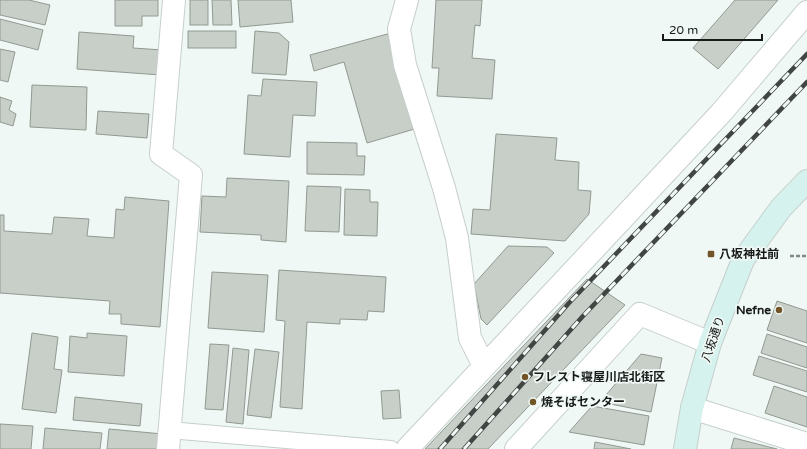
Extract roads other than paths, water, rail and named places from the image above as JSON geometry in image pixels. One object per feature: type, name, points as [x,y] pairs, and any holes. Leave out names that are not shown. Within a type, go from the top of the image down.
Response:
[{"type":"street","points":[[169,440],[191,175],[161,154],[174,0]]},
{"type":"street","points":[[407,0],[399,29],[405,65],[444,188],[457,238],[470,338],[484,366]]},
{"type":"street","points":[[407,449],[721,113],[806,15]]},
{"type":"street","name":"八坂通り","points":[[684,449],[692,408],[710,343],[744,260],[781,208],[807,181]]},
{"type":"street","points":[[516,449],[640,314],[710,343]]},
{"type":"street","points":[[692,408],[807,444]]},
{"type":"lane","points":[[169,440],[391,449]]},
{"type":"railway","points":[[440,449],[569,303],[807,54]]},
{"type":"railway","points":[[464,449],[583,316],[807,82]]},
{"type":"place","name":"八坂神社前","points":[[711,254]]},
{"type":"place","name":"Nefne","points":[[779,310]]},
{"type":"place","name":"フレスト寝屋川店北街区","points":[[525,377]]},
{"type":"place","name":"焼そばセンター","points":[[533,402]]}]
